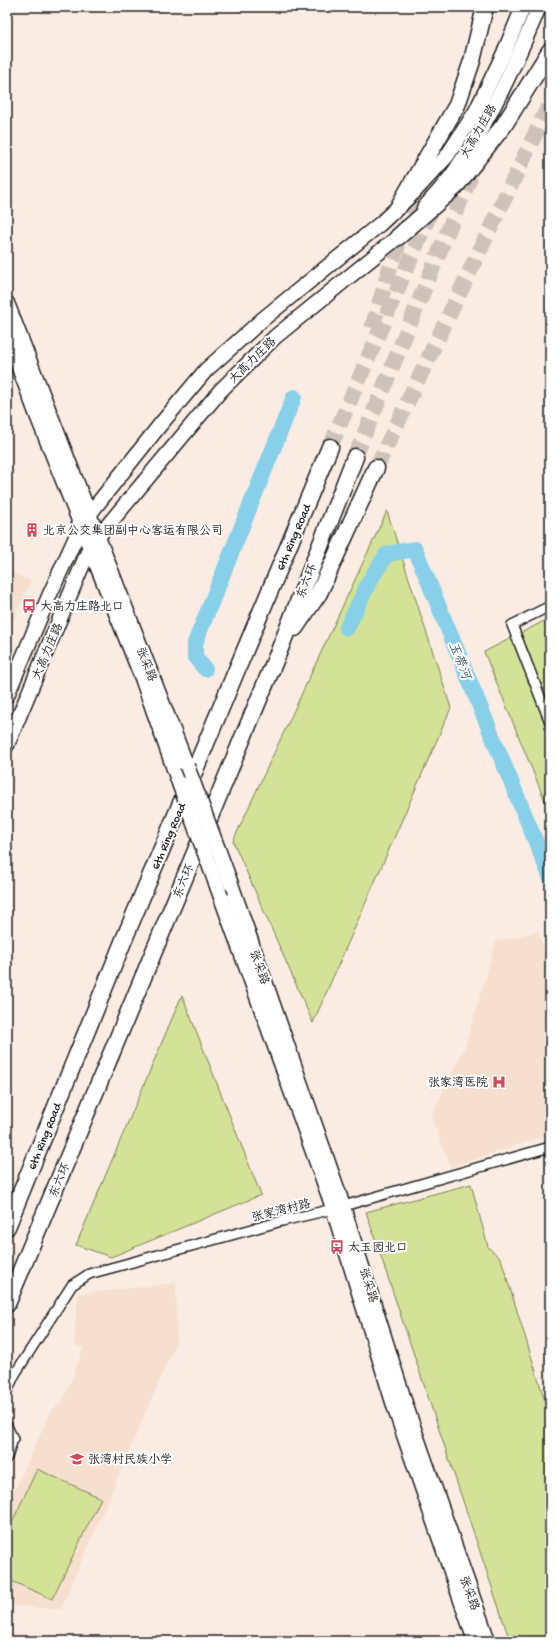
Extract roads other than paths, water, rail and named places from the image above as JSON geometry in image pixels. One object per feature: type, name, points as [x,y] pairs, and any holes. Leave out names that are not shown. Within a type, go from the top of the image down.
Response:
[{"type":"highway","points":[[399,206],[457,105],[472,62],[485,7]]},
{"type":"highway","points":[[398,237],[455,187],[504,125],[550,51]]},
{"type":"highway","name":"6th Ring Road","points":[[7,1226],[330,447]]},
{"type":"highway","name":"东六环","points":[[7,1304],[279,651],[355,457]]},
{"type":"highway","points":[[279,651],[319,593],[376,468]]},
{"type":"main road","name":"大高力庄路","points":[[7,695],[50,594],[85,520],[160,425],[206,370],[262,319],[380,224],[447,156],[476,111],[504,53],[523,7]]},
{"type":"main road","name":"大高力庄路","points":[[7,745],[94,542],[221,390],[275,337],[398,237],[456,169],[482,128],[521,50],[539,7]]},
{"type":"main road","name":"张采路","points":[[7,303],[85,520]]},
{"type":"main road","name":"张采路","points":[[7,336],[187,766],[231,884],[338,1207],[488,1641]]},
{"type":"main road","name":"张采路","points":[[94,542],[179,783],[338,1207],[396,1412],[475,1641]]},
{"type":"main road","points":[[50,594],[55,590],[60,589],[65,591],[69,600]]},
{"type":"street","points":[[550,606],[512,625],[550,722]]},
{"type":"street","name":"张家湾村路","points":[[7,1391],[15,1374],[72,1285],[89,1274],[338,1207],[550,1147]]},
{"type":"street","points":[[7,1426],[13,1439],[7,1457]]},
{"type":"waterway","name":"玉带河","points":[[205,669],[195,657],[195,643],[294,397]]},
{"type":"waterway","name":"玉带河","points":[[347,628],[370,580],[387,554],[415,549],[550,876]]},
{"type":"tunnel","points":[[376,468],[550,103]]},
{"type":"tunnel","points":[[355,457],[499,107]]},
{"type":"tunnel","points":[[330,447],[461,141]]},
{"type":"tunnel","points":[[372,328],[391,264],[423,180]]},
{"type":"place","name":"北京公交集团副中心客运有限公司","points":[[32,530]]},
{"type":"place","name":"大高力庄路北口","points":[[29,606]]},
{"type":"place","name":"张家湾医院","points":[[499,1082]]},
{"type":"place","name":"太玉园北口","points":[[337,1247]]},
{"type":"place","name":"张湾村民族小学","points":[[77,1459]]}]
